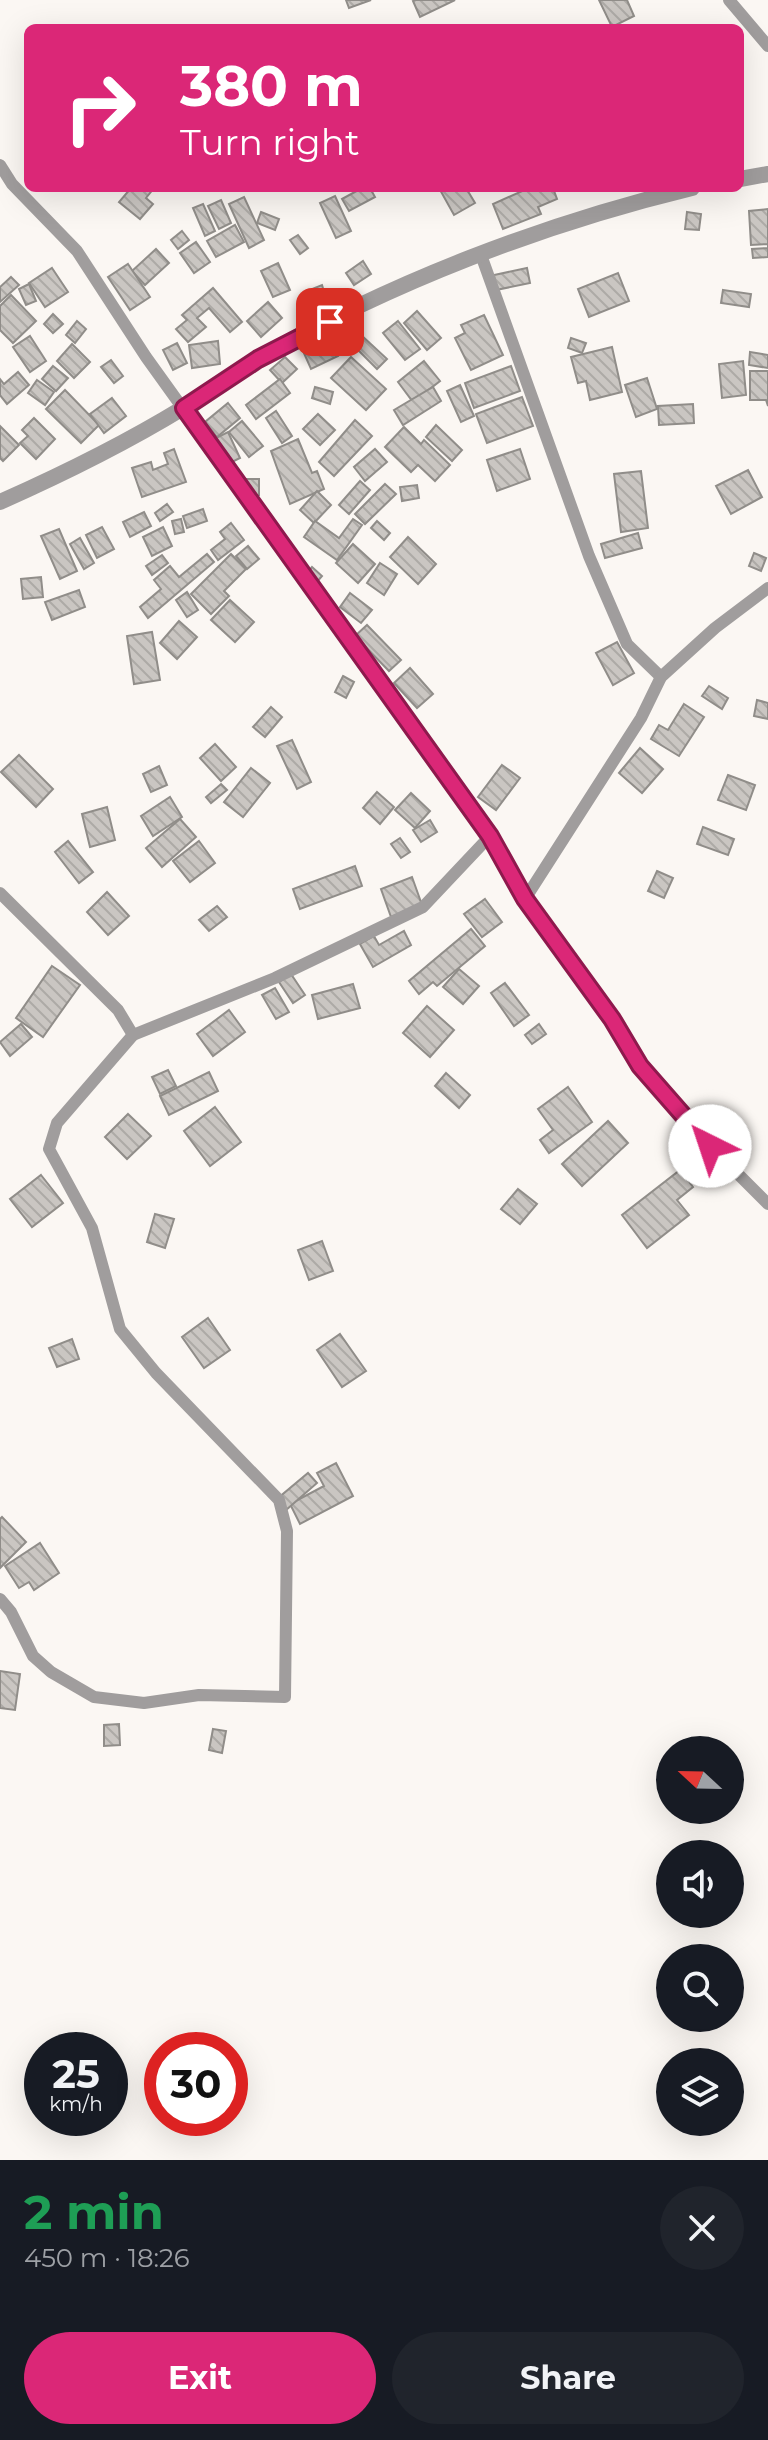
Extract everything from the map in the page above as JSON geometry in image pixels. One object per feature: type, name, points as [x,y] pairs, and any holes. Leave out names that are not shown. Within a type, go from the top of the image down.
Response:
[{"type":"street","points":[[729,0],[768,46]]},
{"type":"street","points":[[0,165],[12,184],[77,251],[184,408],[490,836],[525,899],[612,1019],[640,1066],[710,1146],[768,1204]]},
{"type":"street","points":[[744,178],[768,174]]},
{"type":"street","points":[[0,502],[81,466],[184,408],[258,359],[377,298],[481,255],[617,206],[675,192]]},
{"type":"street","points":[[481,255],[608,600],[627,644],[661,677]]},
{"type":"street","points":[[525,899],[641,718],[661,677],[715,628],[768,588]]},
{"type":"street","points":[[0,1599],[11,1612],[33,1656],[51,1672],[94,1697],[144,1703],[199,1695],[285,1697],[287,1531],[279,1500],[156,1373],[120,1329],[92,1228],[49,1149],[57,1123],[133,1035],[275,978],[423,907],[490,836]]},
{"type":"street","points":[[0,893],[118,1010],[133,1035]]},
{"type":"building","points":[[346,0],[371,0],[349,8]]},
{"type":"building","points":[[455,0],[420,17],[413,1]]},
{"type":"building","points":[[599,0],[627,0],[634,16],[618,24],[611,24]]},
{"type":"building","points":[[128,192],[151,192],[146,198],[153,204],[140,219],[119,202]]},
{"type":"building","points":[[355,192],[372,192],[375,197],[349,211],[342,199]]},
{"type":"building","points":[[441,192],[468,192],[475,203],[454,215]]},
{"type":"building","points":[[520,192],[554,192],[557,199],[538,207],[541,214],[503,229],[493,204]]},
{"type":"building","points":[[335,196],[351,231],[336,238],[320,203]]},
{"type":"building","points":[[244,197],[264,240],[249,248],[229,204]]},
{"type":"building","points":[[221,200],[231,223],[219,229],[208,206]]},
{"type":"building","points":[[203,204],[215,231],[205,236],[193,208]]},
{"type":"building","points":[[768,209],[768,244],[751,245],[749,211]]},
{"type":"building","points":[[261,212],[279,219],[275,230],[257,223]]},
{"type":"building","points":[[687,212],[701,214],[699,230],[685,229]]},
{"type":"building","points":[[235,225],[244,242],[216,257],[207,241]]},
{"type":"building","points":[[182,231],[189,240],[178,249],[171,240]]},
{"type":"building","points":[[298,235],[308,248],[300,254],[290,240]]},
{"type":"building","points":[[196,242],[210,262],[194,273],[180,253]]},
{"type":"building","points":[[768,248],[768,257],[753,258],[752,249]]},
{"type":"building","points":[[156,249],[169,263],[145,285],[132,271]]},
{"type":"building","points":[[363,261],[371,274],[354,285],[346,273]]},
{"type":"building","points":[[278,263],[290,290],[273,297],[261,271]]},
{"type":"building","points":[[128,264],[150,297],[130,310],[108,277]]},
{"type":"building","points":[[52,268],[68,292],[45,307],[29,283]]},
{"type":"building","points":[[527,268],[530,283],[496,290],[494,275]]},
{"type":"building","points":[[618,273],[629,301],[589,317],[578,289]]},
{"type":"building","points":[[11,277],[19,285],[0,302],[0,287]]},
{"type":"building","points":[[29,284],[36,301],[26,305],[19,289]]},
{"type":"building","points":[[322,285],[326,298],[316,302],[312,289]]},
{"type":"building","points":[[213,288],[242,322],[230,332],[209,308],[197,318],[206,327],[188,342],[176,329],[187,320],[182,315]]},
{"type":"building","points":[[723,290],[751,294],[749,307],[721,303]]},
{"type":"building","points":[[11,295],[36,321],[13,343],[0,330],[0,306]]},
{"type":"building","points":[[268,302],[282,318],[261,337],[247,321]]},
{"type":"building","points":[[417,311],[441,338],[427,350],[404,323]]},
{"type":"building","points":[[53,314],[63,324],[53,333],[44,324]]},
{"type":"building","points":[[484,315],[503,355],[471,370],[455,338],[465,333],[461,325]]},
{"type":"building","points":[[77,321],[86,329],[75,343],[66,335]]},
{"type":"building","points":[[398,321],[420,349],[405,360],[383,333]]},
{"type":"building","points":[[360,334],[387,359],[377,369],[351,343]]},
{"type":"building","points":[[30,336],[46,361],[30,372],[13,347]]},
{"type":"building","points":[[330,338],[338,356],[311,369],[303,351]]},
{"type":"building","points":[[571,338],[586,343],[582,353],[568,348]]},
{"type":"building","points":[[218,341],[220,364],[192,368],[189,345]]},
{"type":"building","points":[[177,343],[187,363],[173,370],[163,350]]},
{"type":"building","points":[[72,344],[90,362],[74,378],[57,361]]},
{"type":"building","points":[[612,347],[622,392],[590,400],[586,381],[578,383],[571,357]]},
{"type":"building","points":[[750,352],[768,355],[768,368],[749,365]]},
{"type":"building","points":[[285,357],[297,369],[282,383],[270,370]]},
{"type":"building","points":[[351,357],[386,389],[366,410],[331,378]]},
{"type":"building","points":[[111,360],[123,376],[114,383],[101,367]]},
{"type":"building","points":[[424,361],[440,381],[413,402],[398,382]]},
{"type":"building","points":[[743,361],[746,395],[722,398],[719,364]]},
{"type":"building","points":[[53,366],[68,378],[56,391],[42,379]]},
{"type":"building","points":[[511,366],[520,391],[474,408],[465,383]]},
{"type":"building","points":[[750,371],[768,371],[768,406],[766,400],[750,400]]},
{"type":"building","points":[[18,372],[29,385],[7,404],[0,395],[0,379],[4,384]]},
{"type":"building","points":[[647,378],[657,409],[636,417],[625,385]]},
{"type":"building","points":[[280,379],[290,393],[256,419],[246,405]]},
{"type":"building","points":[[37,380],[54,392],[45,405],[28,393]]},
{"type":"building","points":[[460,385],[474,416],[461,422],[447,391]]},
{"type":"building","points":[[315,387],[333,392],[330,404],[312,398]]},
{"type":"building","points":[[433,387],[441,401],[403,425],[394,410]]},
{"type":"building","points":[[65,390],[99,425],[81,443],[46,409]]},
{"type":"building","points":[[522,397],[533,426],[487,443],[476,414]]},
{"type":"building","points":[[112,398],[126,416],[104,433],[90,414]]},
{"type":"building","points":[[228,403],[240,418],[217,437],[205,422]]},
{"type":"building","points":[[693,404],[694,423],[659,425],[658,406]]},
{"type":"building","points":[[276,411],[292,436],[282,443],[266,418]]},
{"type":"building","points":[[318,414],[335,430],[320,445],[303,429]]},
{"type":"building","points":[[34,418],[55,439],[36,459],[20,443],[28,436],[22,430]]},
{"type":"building","points":[[355,420],[372,436],[334,476],[319,462]]},
{"type":"building","points":[[242,421],[263,446],[249,457],[229,432]]},
{"type":"building","points":[[436,425],[462,450],[452,461],[426,437]]},
{"type":"building","points":[[0,426],[19,445],[3,461],[0,458]]},
{"type":"building","points":[[404,427],[421,444],[424,440],[450,465],[435,481],[418,465],[411,472],[385,447]]},
{"type":"building","points":[[228,432],[240,458],[224,466],[212,440]]},
{"type":"building","points":[[298,439],[312,473],[317,471],[324,489],[290,504],[271,451]]},
{"type":"building","points":[[174,449],[186,482],[142,497],[132,468],[151,462],[153,470],[168,464],[164,453]]},
{"type":"building","points":[[375,449],[387,462],[365,481],[354,467]]},
{"type":"building","points":[[520,449],[530,479],[497,491],[487,460]]},
{"type":"building","points":[[748,470],[762,497],[731,514],[716,486]]},
{"type":"building","points":[[641,471],[648,528],[621,532],[614,474]]},
{"type":"building","points":[[242,479],[259,479],[259,495],[242,495]]},
{"type":"building","points":[[360,481],[370,490],[349,514],[339,505]]},
{"type":"building","points":[[385,484],[396,494],[365,524],[355,514]]},
{"type":"building","points":[[417,485],[419,498],[402,501],[400,487]]},
{"type":"building","points":[[317,491],[331,505],[314,523],[300,510]]},
{"type":"building","points":[[167,504],[173,512],[160,521],[155,513]]},
{"type":"building","points":[[203,509],[207,521],[187,528],[183,516]]},
{"type":"building","points":[[144,512],[151,526],[130,537],[123,522]]},
{"type":"building","points":[[181,519],[184,532],[175,534],[172,521]]},
{"type":"building","points":[[353,519],[362,525],[337,560],[304,537],[315,521],[339,538]]},
{"type":"building","points":[[377,521],[390,533],[384,540],[371,528]]},
{"type":"building","points":[[231,523],[244,540],[218,560],[211,550],[225,539],[220,532]]},
{"type":"building","points":[[102,527],[114,549],[97,558],[86,535]]},
{"type":"building","points":[[163,527],[172,546],[152,556],[143,537]]},
{"type":"building","points":[[59,529],[77,571],[60,579],[41,536]]},
{"type":"building","points":[[638,533],[642,548],[605,558],[601,544]]},
{"type":"building","points":[[408,537],[436,564],[418,584],[390,557]]},
{"type":"building","points":[[80,538],[94,563],[84,569],[70,544]]},
{"type":"building","points":[[353,544],[375,564],[358,583],[336,563]]},
{"type":"building","points":[[248,546],[259,559],[247,569],[236,556]]},
{"type":"building","points":[[754,553],[766,558],[761,571],[749,566]]},
{"type":"building","points":[[207,554],[214,562],[148,618],[140,607],[161,589],[154,580],[170,566],[179,577]]},
{"type":"building","points":[[231,554],[246,569],[224,591],[229,596],[211,614],[191,594]]},
{"type":"building","points":[[162,555],[168,563],[152,575],[146,566]]},
{"type":"building","points":[[380,563],[397,574],[384,595],[367,583]]},
{"type":"building","points":[[312,567],[322,576],[317,582],[306,574]]},
{"type":"building","points":[[41,577],[43,597],[23,599],[21,579]]},
{"type":"building","points":[[79,590],[85,607],[52,620],[45,602]]},
{"type":"building","points":[[187,592],[198,610],[187,617],[176,600]]},
{"type":"building","points":[[350,593],[372,610],[361,623],[340,607]]},
{"type":"building","points":[[230,600],[254,622],[235,642],[211,620]]},
{"type":"building","points":[[179,621],[197,637],[177,659],[160,643]]},
{"type":"building","points":[[367,625],[401,660],[389,671],[355,636]]},
{"type":"building","points":[[152,632],[160,680],[134,684],[127,636]]},
{"type":"building","points":[[617,642],[634,673],[613,685],[596,653]]},
{"type":"building","points":[[410,668],[433,694],[417,708],[394,683]]},
{"type":"building","points":[[343,676],[354,682],[346,698],[335,692]]},
{"type":"building","points":[[709,686],[728,698],[722,709],[702,696]]},
{"type":"building","points":[[757,700],[768,703],[768,719],[754,716]]},
{"type":"building","points":[[684,704],[704,717],[679,756],[651,739],[659,725],[668,730]]},
{"type":"building","points":[[271,707],[282,717],[265,737],[253,727]]},
{"type":"building","points":[[292,740],[311,782],[297,789],[277,746]]},
{"type":"building","points":[[215,744],[236,767],[221,781],[200,758]]},
{"type":"building","points":[[640,748],[663,769],[642,793],[619,773]]},
{"type":"building","points":[[19,755],[53,789],[36,807],[1,772]]},
{"type":"building","points":[[502,765],[520,778],[496,810],[478,797]]},
{"type":"building","points":[[159,766],[167,785],[151,792],[143,774]]},
{"type":"building","points":[[251,768],[270,783],[243,817],[224,802]]},
{"type":"building","points":[[728,775],[755,785],[746,810],[718,800]]},
{"type":"building","points":[[221,784],[227,790],[211,803],[206,797]]},
{"type":"building","points":[[377,792],[394,807],[380,824],[363,808]]},
{"type":"building","points":[[411,793],[430,811],[415,828],[395,810]]},
{"type":"building","points":[[170,797],[182,817],[153,836],[141,816]]},
{"type":"building","points":[[107,807],[115,840],[90,847],[82,814]]},
{"type":"building","points":[[180,819],[196,837],[162,867],[146,848]]},
{"type":"building","points":[[430,820],[437,832],[421,842],[413,830]]},
{"type":"building","points":[[703,827],[734,839],[728,855],[697,844]]},
{"type":"building","points":[[400,838],[410,852],[401,858],[391,844]]},
{"type":"building","points":[[68,841],[93,872],[79,883],[55,852]]},
{"type":"building","points":[[199,841],[215,863],[190,882],[173,861]]},
{"type":"building","points":[[355,866],[362,886],[300,909],[293,889]]},
{"type":"building","points":[[657,871],[673,878],[664,898],[648,891]]},
{"type":"building","points":[[412,877],[422,905],[391,917],[381,889]]},
{"type":"building","points":[[107,892],[129,916],[108,935],[87,912]]},
{"type":"building","points":[[485,899],[502,922],[482,937],[464,914]]},
{"type":"building","points":[[217,906],[227,917],[209,931],[199,920]]},
{"type":"building","points":[[471,929],[485,946],[437,986],[433,982],[419,994],[409,981]]},
{"type":"building","points":[[404,931],[411,945],[373,967],[360,944],[374,936],[379,945]]},
{"type":"building","points":[[52,966],[80,985],[43,1037],[16,1018]]},
{"type":"building","points":[[459,969],[479,986],[463,1004],[443,987]]},
{"type":"building","points":[[291,974],[305,995],[293,1003],[279,982]]},
{"type":"building","points":[[505,983],[529,1015],[514,1026],[491,993]]},
{"type":"building","points":[[353,984],[360,1008],[318,1019],[312,995]]},
{"type":"building","points":[[275,988],[289,1012],[276,1019],[262,995]]},
{"type":"building","points":[[427,1006],[454,1030],[430,1057],[403,1033]]},
{"type":"building","points":[[229,1010],[245,1032],[213,1056],[197,1034]]},
{"type":"building","points":[[21,1024],[32,1037],[10,1056],[0,1042]]},
{"type":"building","points":[[539,1024],[546,1034],[532,1044],[525,1035]]},
{"type":"building","points":[[168,1070],[176,1086],[160,1094],[152,1077]]},
{"type":"building","points":[[209,1072],[218,1091],[169,1115],[160,1096]]},
{"type":"building","points":[[446,1073],[470,1095],[459,1108],[435,1086]]},
{"type":"building","points":[[568,1087],[592,1122],[549,1153],[540,1140],[553,1130],[538,1109]]},
{"type":"building","points":[[215,1107],[241,1142],[210,1166],[184,1131]]},
{"type":"building","points":[[128,1114],[151,1136],[127,1159],[105,1137]]},
{"type":"building","points":[[608,1121],[628,1143],[582,1186],[562,1164]]},
{"type":"building","points":[[694,1161],[706,1170],[699,1181],[687,1172]]},
{"type":"building","points":[[680,1170],[693,1187],[677,1200],[689,1215],[647,1248],[622,1215]]},
{"type":"building","points":[[41,1175],[63,1203],[32,1227],[10,1199]]},
{"type":"building","points":[[518,1189],[537,1204],[520,1224],[501,1209]]},
{"type":"building","points":[[155,1214],[174,1219],[165,1248],[147,1242]]},
{"type":"building","points":[[322,1241],[333,1271],[309,1280],[298,1250]]},
{"type":"building","points":[[208,1318],[230,1350],[204,1368],[182,1337]]},
{"type":"building","points":[[340,1334],[366,1371],[342,1387],[317,1350]]},
{"type":"building","points":[[72,1339],[79,1359],[57,1367],[49,1348]]},
{"type":"building","points":[[336,1463],[353,1496],[300,1524],[290,1504],[324,1486],[317,1473]]},
{"type":"building","points":[[308,1473],[317,1483],[286,1510],[277,1499]]},
{"type":"building","points":[[2,1517],[26,1542],[0,1568],[0,1519]]},
{"type":"building","points":[[40,1543],[59,1573],[34,1590],[29,1582],[19,1588],[5,1566]]},
{"type":"building","points":[[0,1671],[20,1674],[15,1710],[0,1708]]},
{"type":"building","points":[[119,1724],[120,1745],[104,1746],[104,1725]]},
{"type":"building","points":[[213,1729],[226,1731],[222,1753],[209,1750]]},
{"type":"route","points":[[330,322],[258,359],[184,408],[490,836],[525,899],[585,986],[612,1019],[640,1066],[710,1146]]}]
